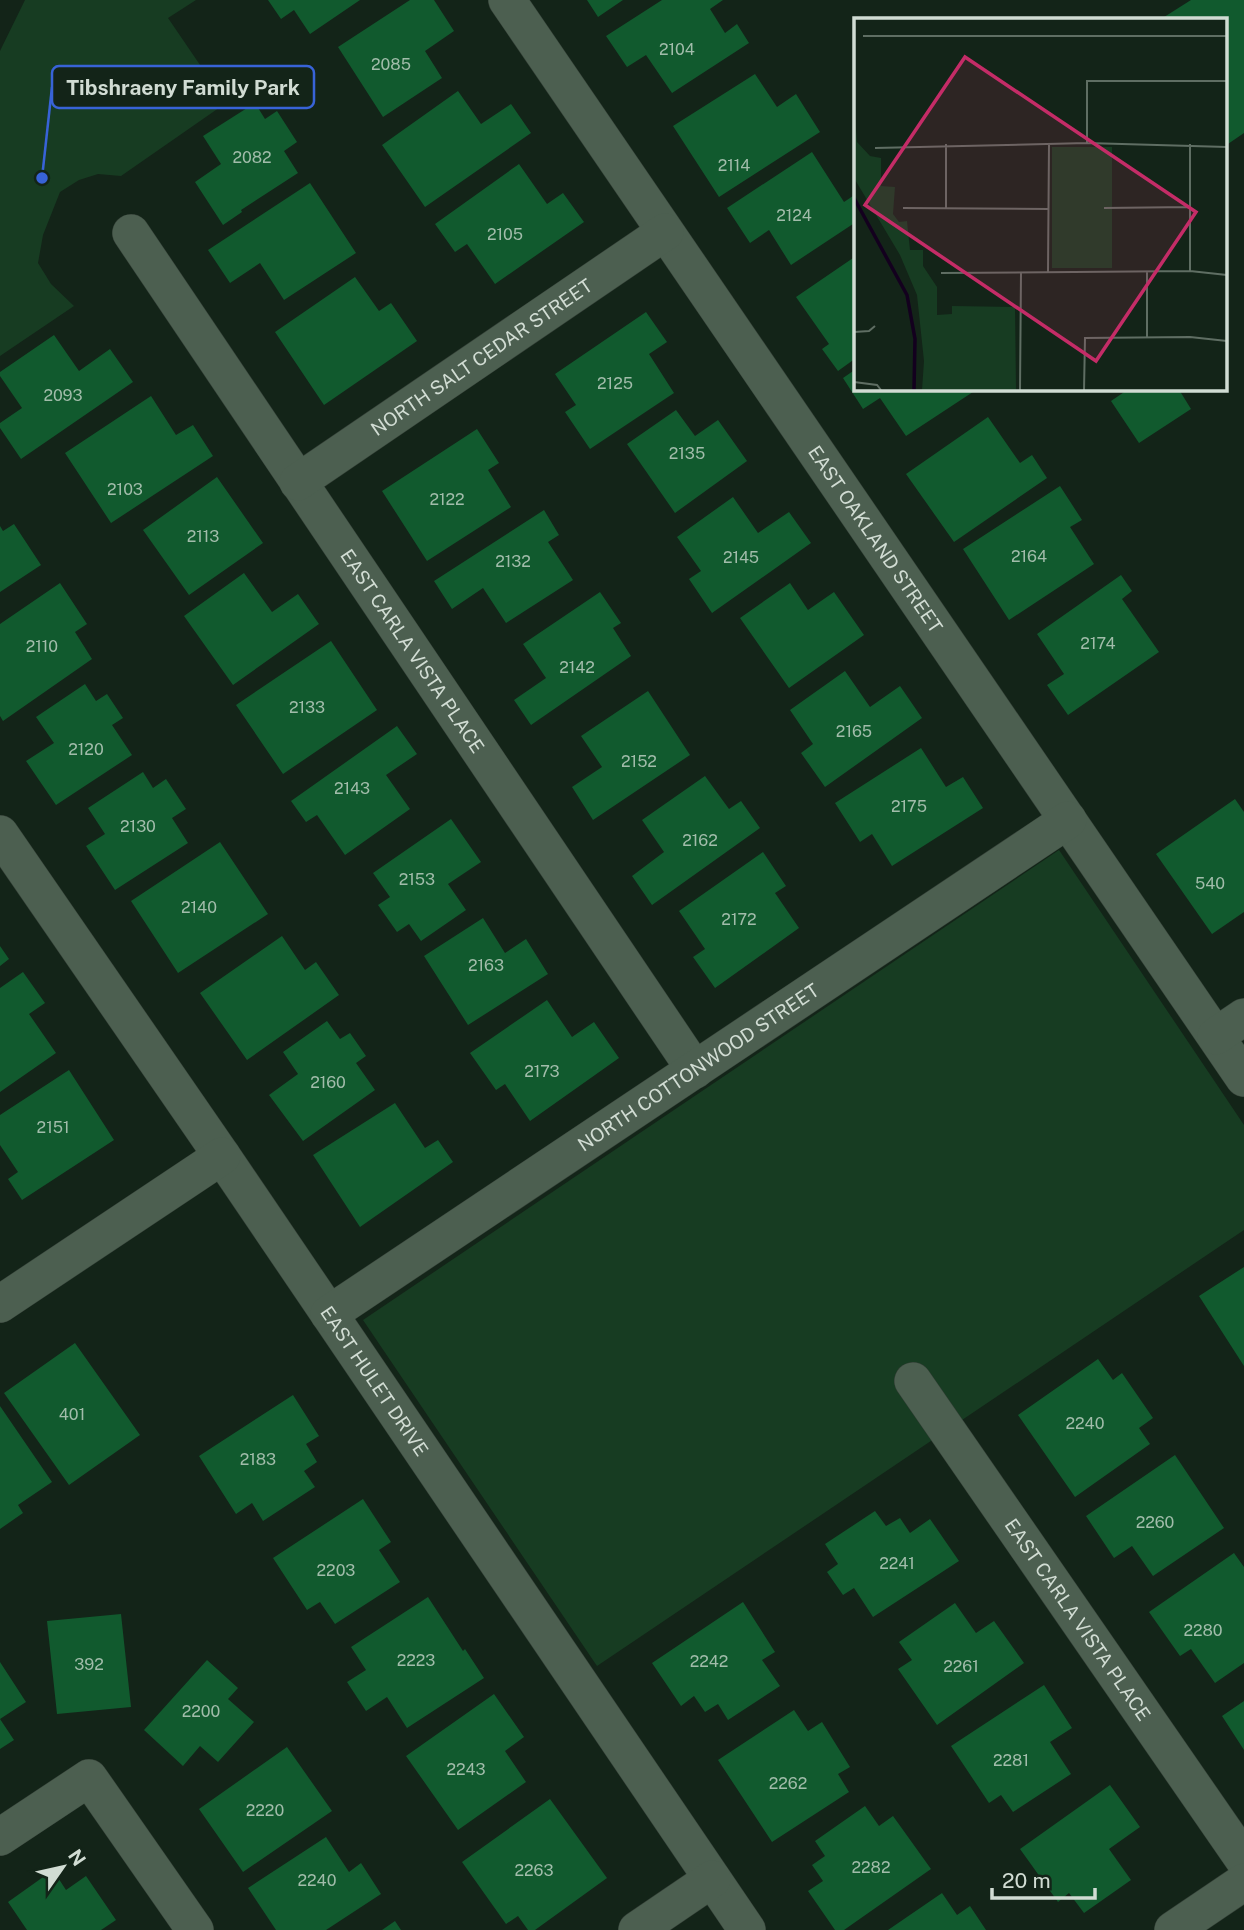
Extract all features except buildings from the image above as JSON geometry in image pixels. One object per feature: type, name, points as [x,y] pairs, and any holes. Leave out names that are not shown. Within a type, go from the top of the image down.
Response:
[{"type":"street","name":"EAST OAKLAND STREET","points":[[507,0],[1068,820],[1230,1026],[1244,1078]]},
{"type":"street","name":"NORTH SALT CEDAR STREET","points":[[298,482],[665,232]]},
{"type":"street","name":"EAST CARLA VISTA PLACE","points":[[131,233],[695,1070]]},
{"type":"street","name":"NORTH COTTONWOOD STREET","points":[[328,1314],[1068,820]]},
{"type":"street","name":"EAST HULET DRIVE","points":[[0,834],[747,1930]]},
{"type":"street","points":[[0,1304],[222,1156]]},
{"type":"street","name":"EAST CARLA VISTA PLACE","points":[[913,1381],[1244,1860]]},
{"type":"street","points":[[0,1837],[89,1778],[195,1930]]},
{"type":"street","points":[[637,1930],[712,1879]]},
{"type":"street","points":[[1173,1930],[1244,1882]]},
{"type":"green space","points":[[25,0],[196,0],[168,18],[226,103],[121,176],[98,174],[79,180],[60,192],[43,235],[38,263],[51,284],[74,306],[0,356],[0,51]]},
{"type":"green space","points":[[1059,850],[1244,1125],[1244,1230],[597,1666],[363,1320]]},
{"type":"place","name":"Tibshraeny Family Park","points":[[42,178]]}]
